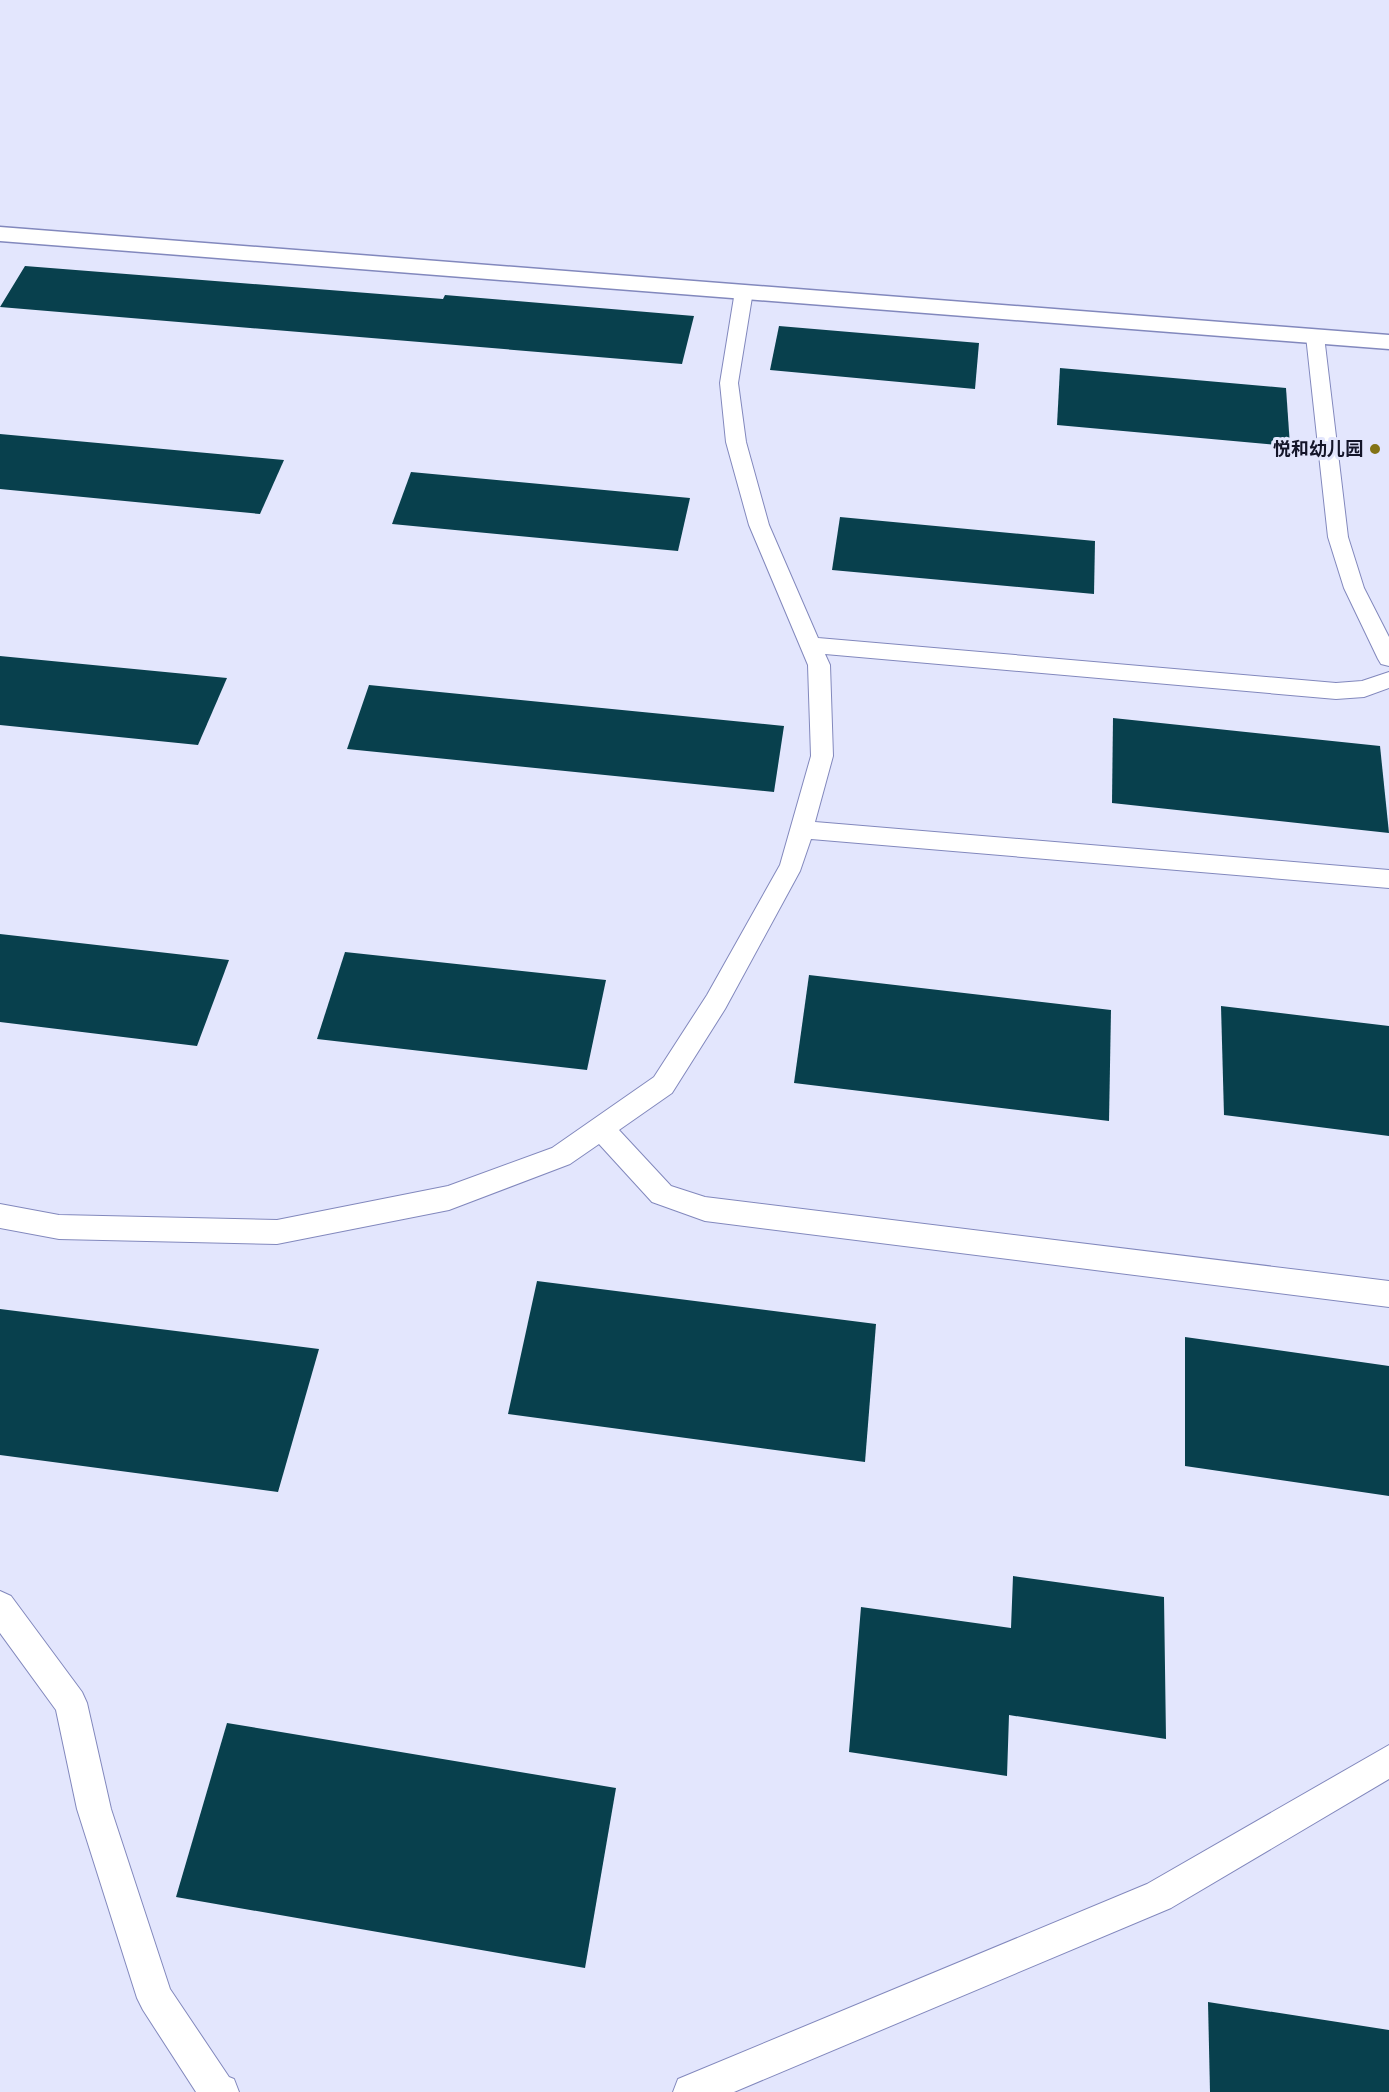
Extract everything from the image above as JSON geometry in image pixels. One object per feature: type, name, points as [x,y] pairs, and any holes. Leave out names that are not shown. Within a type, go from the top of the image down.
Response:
[{"type":"street","points":[[0,234],[1389,342]]},
{"type":"lane","points":[[0,1216],[59,1227],[277,1232],[449,1198],[561,1156],[663,1085],[716,1002],[792,865],[822,756],[819,665],[759,525],[736,442],[729,383],[744,291]]},
{"type":"lane","points":[[1315,336],[1338,537],[1354,588],[1389,659]]},
{"type":"lane","points":[[810,645],[1336,691],[1364,689],[1389,680]]},
{"type":"lane","points":[[801,830],[1389,879]]},
{"type":"lane","points":[[601,1128],[662,1194],[705,1209],[1389,1294]]},
{"type":"lane","points":[[0,1607],[71,1703],[94,1809],[155,1998],[218,2091]]},
{"type":"lane","points":[[691,2092],[1159,1896],[1389,1761]]},
{"type":"building","points":[[25,266],[443,299],[445,295],[694,316],[682,364],[0,307]]},
{"type":"building","points":[[779,326],[979,343],[975,389],[770,370]]},
{"type":"building","points":[[1060,368],[1286,388],[1290,446],[1057,425]]},
{"type":"building","points":[[0,434],[284,460],[260,514],[0,489]]},
{"type":"building","points":[[411,472],[690,498],[678,551],[392,524]]},
{"type":"building","points":[[840,517],[1095,541],[1094,594],[832,570]]},
{"type":"building","points":[[0,656],[227,678],[198,745],[0,725]]},
{"type":"building","points":[[369,685],[784,726],[774,792],[347,749]]},
{"type":"building","points":[[1113,718],[1380,746],[1389,833],[1112,803]]},
{"type":"building","points":[[0,934],[229,960],[197,1046],[0,1022]]},
{"type":"building","points":[[345,952],[606,980],[587,1070],[317,1039]]},
{"type":"building","points":[[809,975],[1111,1010],[1109,1121],[794,1083]]},
{"type":"building","points":[[1221,1006],[1389,1026],[1389,1136],[1224,1115]]},
{"type":"building","points":[[537,1281],[876,1324],[865,1462],[508,1414]]},
{"type":"building","points":[[0,1309],[319,1349],[278,1492],[0,1455]]},
{"type":"building","points":[[1185,1337],[1389,1366],[1389,1496],[1185,1466]]},
{"type":"building","points":[[1013,1576],[1164,1597],[1166,1739],[1009,1715],[1007,1776],[849,1752],[861,1607],[1011,1628]]},
{"type":"building","points":[[227,1723],[616,1788],[585,1968],[176,1897]]},
{"type":"building","points":[[1208,2002],[1389,2030],[1389,2092],[1210,2092]]},
{"type":"place","name":"悦和幼儿园","points":[[1375,449]]}]
